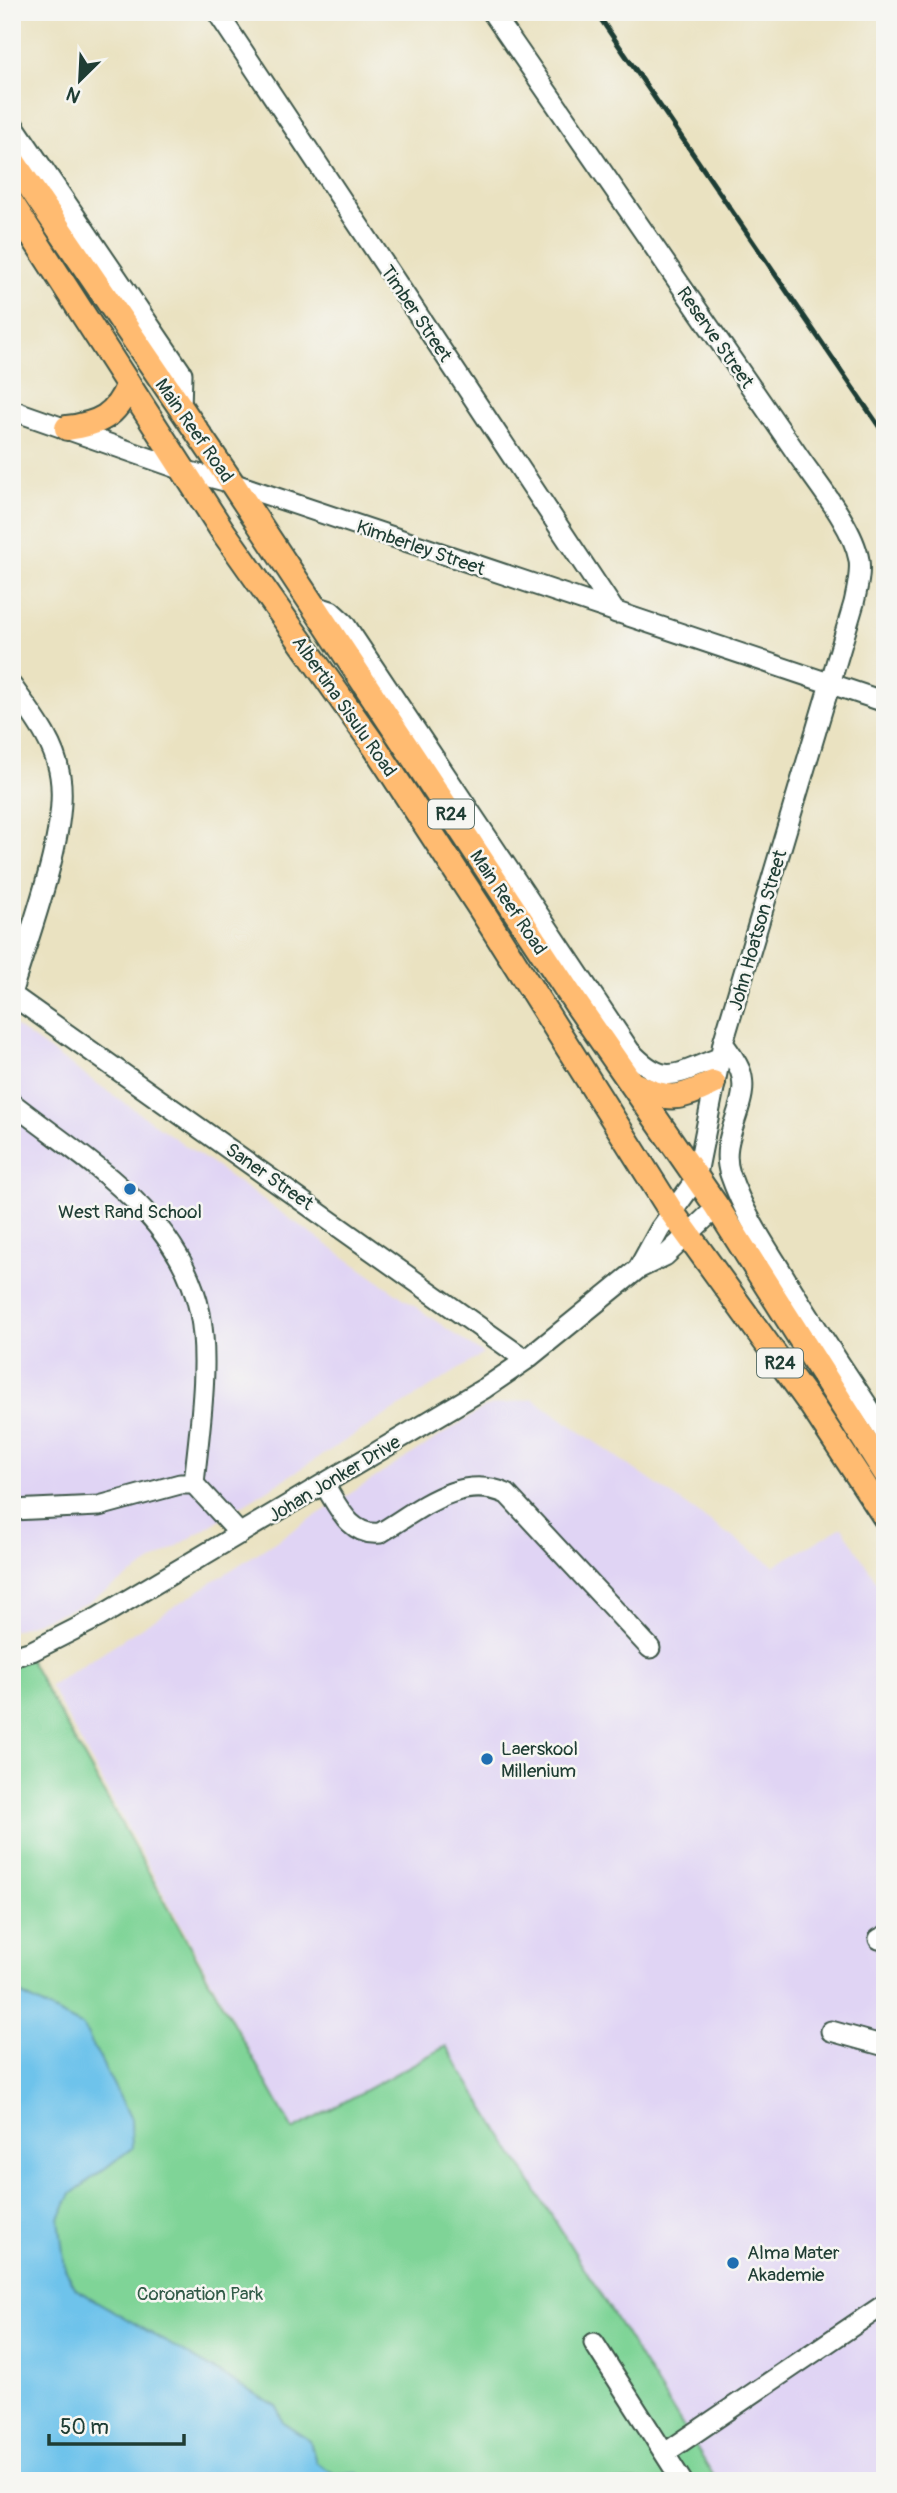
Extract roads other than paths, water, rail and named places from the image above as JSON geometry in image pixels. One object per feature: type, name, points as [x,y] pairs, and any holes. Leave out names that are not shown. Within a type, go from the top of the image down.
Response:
[{"type":"main road","name":"Main Reef Road","points":[[12,160],[232,483],[577,1005],[717,1207],[885,1472]]},
{"type":"main road","name":"Albertina Sisulu Road","points":[[12,204],[183,470],[383,759],[671,1211]]},
{"type":"main road","points":[[67,428],[90,425],[109,416],[121,402],[128,386]]},
{"type":"main road","points":[[635,1085],[665,1098],[686,1095],[713,1083]]},
{"type":"main road","name":"R24","points":[[671,1211],[812,1406],[885,1517]]},
{"type":"street","name":"Timber Street","points":[[217,12],[616,613]]},
{"type":"street","name":"Reserve Street","points":[[492,12],[795,451],[853,543],[859,558],[859,580],[829,684]]},
{"type":"street","points":[[12,123],[183,373],[181,410]]},
{"type":"street","name":"Kimberley Street","points":[[12,410],[183,470],[232,483],[885,702]]},
{"type":"street","points":[[312,605],[331,611],[344,623],[630,1051],[651,1072],[661,1076],[671,1075],[721,1050],[740,1070],[743,1091],[730,1131],[727,1156],[729,1172],[740,1201],[790,1287],[885,1432]]},
{"type":"street","name":"John Hoatson Street","points":[[696,1179],[721,1050],[829,684]]},
{"type":"street","points":[[12,686],[49,742],[60,776],[61,806],[57,836],[12,993]]},
{"type":"street","name":"Saner Street","points":[[12,993],[526,1360]]},
{"type":"street","points":[[12,1103],[152,1216],[186,1271],[200,1313],[202,1334],[200,1416],[194,1484]]},
{"type":"street","name":"Johan Jonker Drive","points":[[638,1269],[671,1211],[696,1179]]},
{"type":"street","name":"Johan Jonker Drive","points":[[12,1657],[82,1626],[324,1484],[526,1360],[638,1269],[665,1256],[717,1207]]},
{"type":"street","points":[[12,1510],[99,1506],[180,1484],[194,1484],[240,1534]]},
{"type":"street","points":[[324,1484],[347,1522],[369,1534],[380,1533],[448,1493],[472,1486],[491,1486],[507,1493],[650,1648]]},
{"type":"street","points":[[831,2031],[885,2046]]},
{"type":"street","points":[[665,2453],[885,2304]]},
{"type":"street","points":[[594,2343],[682,2481]]},
{"type":"water","points":[[12,1990],[83,2026],[131,2119],[132,2148],[71,2194],[59,2218],[65,2269],[76,2289],[277,2407],[283,2423],[310,2441],[316,2462],[335,2474],[357,2472],[362,2481],[12,2481]]},
{"type":"railway","points":[[596,12],[885,435]]},
{"type":"place","name":"West Rand School","points":[[130,1189]]},
{"type":"place","name":"Laerskool Millenium","points":[[487,1759]]},
{"type":"place","name":"Alma Mater Akademie","points":[[733,2263]]},
{"type":"park label","name":"Coronation Park","points":[[200,2293]]}]
